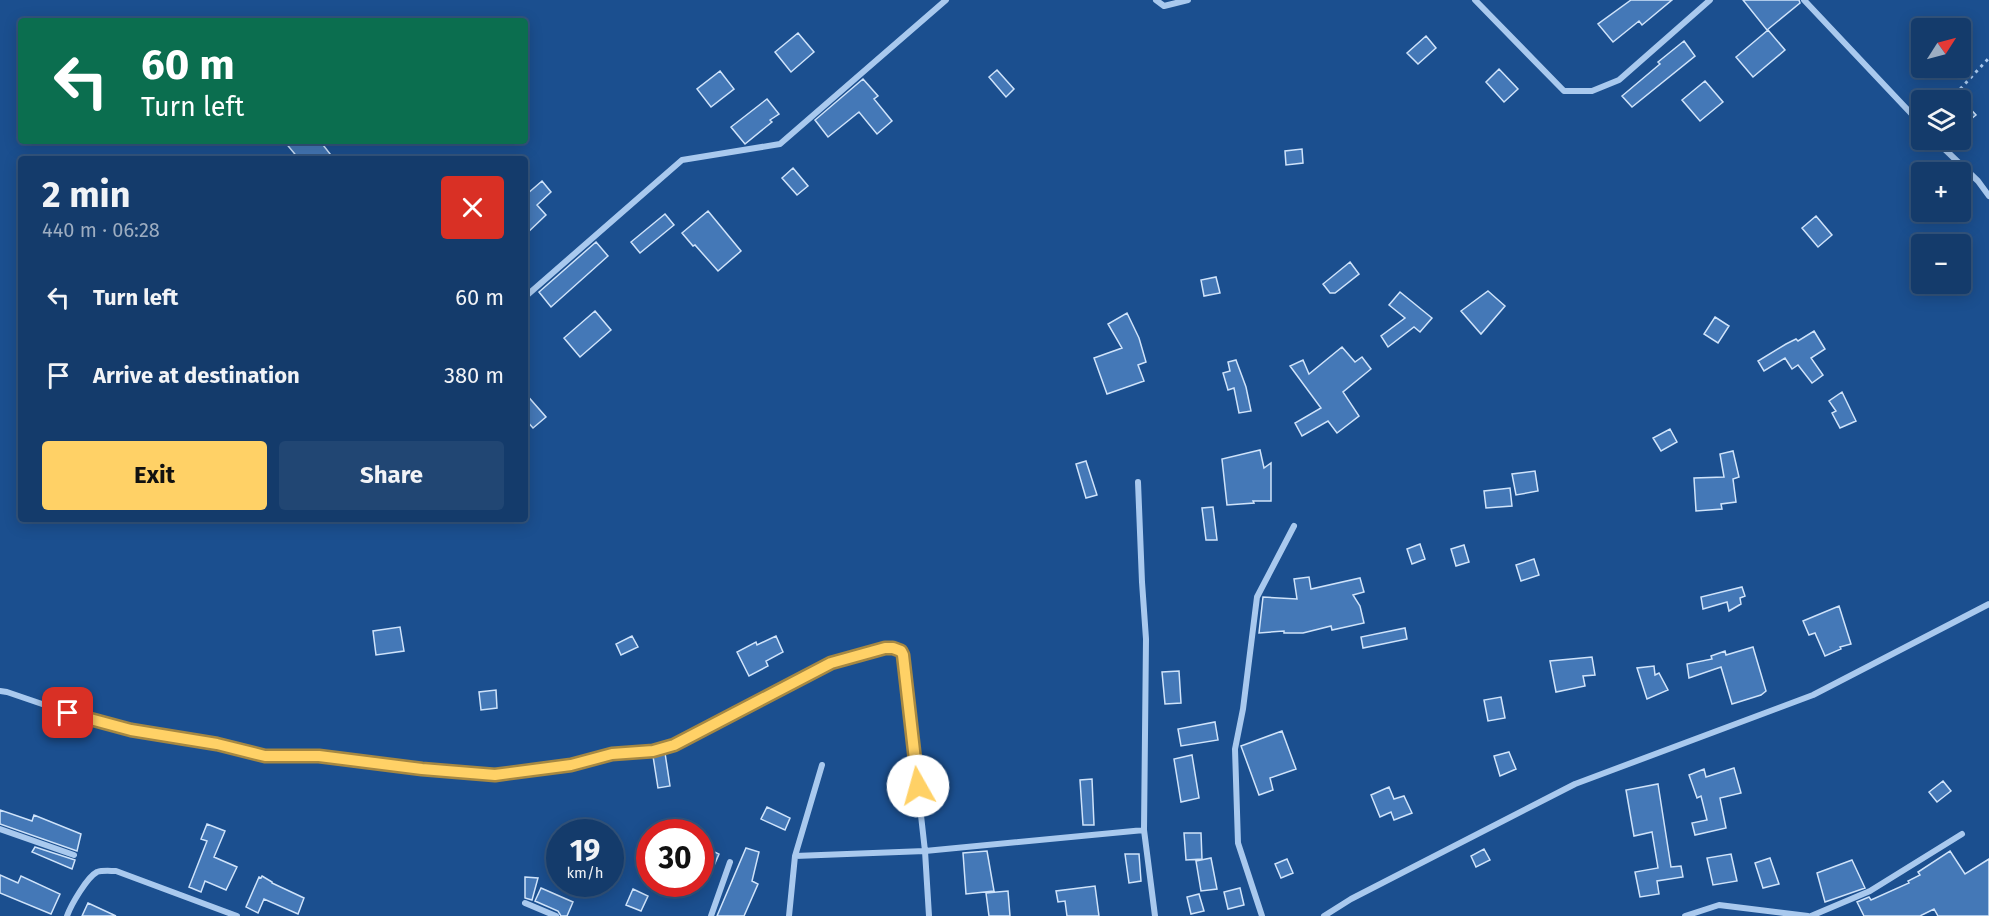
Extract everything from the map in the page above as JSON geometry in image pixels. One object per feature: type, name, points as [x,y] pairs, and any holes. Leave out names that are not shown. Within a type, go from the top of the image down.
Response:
[{"type":"street","points":[[528,294],[682,160],[780,144],[946,0]]},
{"type":"street","points":[[1156,0],[1164,6],[1188,0]]},
{"type":"street","points":[[1475,0],[1564,91],[1592,91],[1619,80],[1710,0]]},
{"type":"street","points":[[1804,0],[1911,113]]},
{"type":"street","points":[[1945,150],[1989,196]]},
{"type":"street","points":[[1138,482],[1146,639],[1144,830],[1155,916]]},
{"type":"street","points":[[1262,916],[1238,843],[1234,749],[1243,709],[1257,597],[1294,526]]},
{"type":"street","points":[[1324,916],[1351,899],[1575,784],[1813,695],[1989,604]]},
{"type":"street","points":[[0,691],[86,719],[131,730],[217,744],[265,756],[319,756],[422,769],[495,775],[571,765],[612,754],[653,751],[674,745],[831,663],[885,648],[893,648],[901,651],[903,655],[926,851],[929,916]]},
{"type":"street","points":[[789,916],[795,856],[822,765]]},
{"type":"street","points":[[0,829],[74,855]]},
{"type":"street","points":[[795,856],[926,851],[1144,830]]},
{"type":"street","points":[[1685,916],[1719,904],[1810,916],[1870,891],[1962,834]]},
{"type":"street","points":[[711,916],[730,862]]},
{"type":"street","points":[[67,916],[71,906],[94,874],[101,871],[116,871],[237,916]]},
{"type":"street","points":[[525,903],[556,916]]},
{"type":"path","points":[[1959,90],[1989,58]]},
{"type":"building","points":[[1631,0],[1672,0],[1642,25],[1639,21],[1613,42],[1598,24]]},
{"type":"building","points":[[1743,0],[1799,0],[1800,3],[1767,30]]},
{"type":"building","points":[[1768,30],[1785,50],[1753,77],[1736,57]]},
{"type":"building","points":[[798,33],[814,52],[791,72],[775,52]]},
{"type":"building","points":[[1426,36],[1436,48],[1418,64],[1407,53]]},
{"type":"building","points":[[1684,41],[1695,56],[1632,107],[1622,96]]},
{"type":"building","points":[[1499,69],[1518,89],[1504,102],[1486,82]]},
{"type":"building","points":[[997,70],[1014,89],[1006,97],[989,77]]},
{"type":"building","points":[[720,71],[734,89],[711,107],[697,89]]},
{"type":"building","points":[[863,79],[878,96],[874,99],[892,121],[877,134],[859,112],[828,137],[815,120]]},
{"type":"building","points":[[1705,81],[1723,102],[1700,121],[1682,100]]},
{"type":"building","points":[[767,99],[779,114],[745,144],[731,127]]},
{"type":"building","points":[[1971,110],[1976,115],[1971,119]]},
{"type":"building","points":[[286,144],[322,144],[332,156],[296,156]]},
{"type":"building","points":[[1302,149],[1303,163],[1286,165],[1285,151]]},
{"type":"building","points":[[793,168],[808,186],[797,195],[782,178]]},
{"type":"building","points":[[542,181],[551,192],[537,205],[546,215],[528,232],[528,193]]},
{"type":"building","points":[[708,211],[741,251],[718,271],[682,233]]},
{"type":"building","points":[[665,214],[674,225],[640,253],[631,242]]},
{"type":"building","points":[[1816,216],[1832,235],[1818,247],[1802,228]]},
{"type":"building","points":[[596,242],[608,256],[551,307],[539,292]]},
{"type":"building","points":[[1350,262],[1359,274],[1335,293],[1330,293],[1323,284]]},
{"type":"building","points":[[1216,277],[1220,293],[1204,296],[1201,280]]},
{"type":"building","points":[[1488,291],[1505,306],[1481,334],[1461,311]]},
{"type":"building","points":[[1400,292],[1432,318],[1420,332],[1414,327],[1388,347],[1381,336],[1405,318],[1389,305]]},
{"type":"building","points":[[595,311],[611,330],[580,357],[564,338]]},
{"type":"building","points":[[1127,313],[1139,338],[1146,362],[1138,365],[1144,381],[1107,394],[1094,358],[1122,348],[1108,324]]},
{"type":"building","points":[[1715,317],[1729,326],[1718,343],[1704,334]]},
{"type":"building","points":[[1814,331],[1825,349],[1811,358],[1823,375],[1812,383],[1798,365],[1792,369],[1785,358],[1764,371],[1758,361]]},
{"type":"building","points":[[1342,347],[1355,362],[1362,357],[1371,369],[1343,392],[1359,416],[1337,433],[1328,421],[1302,436],[1295,423],[1321,408],[1290,366],[1303,360],[1309,374]]},
{"type":"building","points":[[1236,360],[1246,387],[1251,411],[1239,413],[1234,388],[1228,390],[1223,373],[1230,371],[1228,362]]},
{"type":"building","points":[[1842,392],[1856,421],[1840,428],[1832,413],[1836,411],[1829,401]]},
{"type":"building","points":[[528,396],[546,417],[533,428],[528,422]]},
{"type":"building","points":[[1670,429],[1677,442],[1661,451],[1653,438]]},
{"type":"building","points":[[1260,450],[1264,468],[1271,463],[1271,501],[1227,505],[1222,459]]},
{"type":"building","points":[[1733,451],[1739,477],[1733,479],[1736,502],[1721,504],[1722,509],[1696,511],[1694,478],[1724,477],[1720,454]]},
{"type":"building","points":[[1086,461],[1097,495],[1086,498],[1076,464]]},
{"type":"building","points":[[1535,471],[1538,491],[1516,495],[1512,474]]},
{"type":"building","points":[[1510,488],[1512,506],[1486,508],[1484,491]]},
{"type":"building","points":[[1213,507],[1217,540],[1206,540],[1202,508]]},
{"type":"building","points":[[1420,544],[1425,559],[1412,564],[1407,549]]},
{"type":"building","points":[[1464,545],[1469,562],[1456,566],[1451,549]]},
{"type":"building","points":[[1534,559],[1539,575],[1521,581],[1516,565]]},
{"type":"building","points":[[1309,577],[1311,589],[1360,578],[1364,592],[1353,595],[1360,606],[1364,623],[1332,630],[1331,626],[1303,633],[1284,633],[1284,631],[1259,633],[1263,597],[1297,599],[1294,579]]},
{"type":"building","points":[[1742,587],[1745,596],[1740,598],[1741,604],[1729,611],[1727,602],[1703,609],[1701,597]]},
{"type":"building","points":[[1839,606],[1851,644],[1840,647],[1841,649],[1825,656],[1815,633],[1809,635],[1803,621]]},
{"type":"building","points":[[400,627],[404,651],[376,655],[373,631]]},
{"type":"building","points":[[1405,628],[1407,639],[1363,648],[1361,637]]},
{"type":"building","points":[[632,636],[638,647],[621,655],[616,644]]},
{"type":"building","points":[[776,636],[783,652],[766,661],[768,666],[749,676],[737,652],[756,642],[757,645]]},
{"type":"building","points":[[1753,647],[1766,691],[1761,695],[1732,704],[1721,667],[1689,678],[1687,664],[1712,659],[1711,656],[1725,651],[1726,655]]},
{"type":"building","points":[[1592,657],[1595,675],[1583,676],[1585,686],[1556,692],[1550,661]]},
{"type":"building","points":[[1654,666],[1655,675],[1659,673],[1668,690],[1647,699],[1637,668]]},
{"type":"building","points":[[1179,671],[1181,703],[1165,704],[1162,672]]},
{"type":"building","points":[[496,690],[497,708],[481,710],[479,692]]},
{"type":"building","points":[[1501,697],[1505,718],[1488,721],[1484,700]]},
{"type":"building","points":[[1215,722],[1218,740],[1181,746],[1178,729]]},
{"type":"building","points":[[1282,731],[1296,769],[1270,778],[1273,790],[1259,795],[1241,746]]},
{"type":"building","points":[[1509,752],[1516,769],[1500,776],[1494,756]]},
{"type":"building","points":[[665,753],[670,786],[658,788],[653,756]]},
{"type":"building","points":[[1192,755],[1199,798],[1181,802],[1174,759]]},
{"type":"building","points":[[1734,768],[1741,793],[1720,798],[1726,828],[1695,835],[1692,823],[1707,820],[1701,796],[1697,798],[1689,775],[1704,769],[1706,777]]},
{"type":"building","points":[[1092,779],[1094,825],[1083,825],[1080,780]]},
{"type":"building","points":[[1943,781],[1951,791],[1937,802],[1929,792]]},
{"type":"building","points":[[1658,784],[1671,867],[1681,866],[1683,877],[1657,881],[1659,894],[1640,897],[1635,872],[1658,868],[1652,832],[1634,836],[1626,790]]},
{"type":"building","points":[[1389,787],[1394,799],[1404,796],[1412,813],[1394,820],[1391,812],[1380,817],[1371,795]]},
{"type":"building","points":[[767,807],[790,818],[785,830],[761,819]]},
{"type":"building","points":[[0,810],[32,821],[34,815],[81,834],[77,851],[0,824]]},
{"type":"building","points":[[207,824],[225,831],[214,857],[237,867],[226,890],[205,881],[201,892],[189,887],[207,841],[201,839]]},
{"type":"building","points":[[1184,833],[1201,833],[1202,859],[1186,860]]},
{"type":"building","points":[[35,847],[75,860],[72,869],[32,852]]},
{"type":"building","points":[[746,848],[759,852],[752,881],[758,884],[744,916],[717,916]]},
{"type":"building","points":[[1484,849],[1490,860],[1476,867],[1471,856]]},
{"type":"building","points":[[987,851],[994,891],[966,894],[963,853]]},
{"type":"building","points":[[1950,851],[1965,874],[1989,859],[1989,916],[1938,916],[1934,909],[1920,916],[1864,916],[1857,902],[1869,897],[1871,900],[1909,883],[1908,881],[1920,875],[1918,872]]},
{"type":"building","points":[[714,852],[719,854],[714,865]]},
{"type":"building","points":[[1125,854],[1139,854],[1141,881],[1129,883]]},
{"type":"building","points":[[1731,854],[1737,881],[1713,885],[1707,858]]},
{"type":"building","points":[[1211,858],[1217,889],[1201,891],[1196,861]]},
{"type":"building","points":[[1770,858],[1779,884],[1763,888],[1755,863]]},
{"type":"building","points":[[1287,859],[1293,873],[1281,878],[1275,864]]},
{"type":"building","points":[[1852,860],[1865,888],[1825,902],[1817,873]]},
{"type":"building","points":[[0,875],[18,883],[21,876],[60,894],[51,914],[0,893]]},
{"type":"building","points":[[262,876],[304,898],[298,914],[264,899],[258,913],[246,907],[259,877]]},
{"type":"building","points":[[525,877],[538,878],[532,900],[525,898]]},
{"type":"building","points":[[1095,886],[1099,916],[1067,916],[1065,901],[1058,902],[1056,891]]},
{"type":"building","points":[[541,888],[546,890],[546,897],[562,897],[573,902],[567,916],[561,916],[558,911],[535,901]]},
{"type":"building","points":[[1240,888],[1244,905],[1228,909],[1224,892]]},
{"type":"building","points":[[633,889],[636,890],[636,897],[648,897],[641,911],[626,905]]},
{"type":"building","points":[[1008,891],[1010,916],[989,916],[986,893]]},
{"type":"building","points":[[1199,894],[1204,911],[1191,914],[1187,897]]},
{"type":"building","points":[[88,903],[116,916],[82,916]]},
{"type":"route","points":[[68,713],[131,730],[217,744],[265,756],[319,756],[422,769],[495,775],[571,765],[612,754],[653,751],[674,745],[831,663],[885,648],[893,648],[901,651],[903,655],[918,786]]}]
